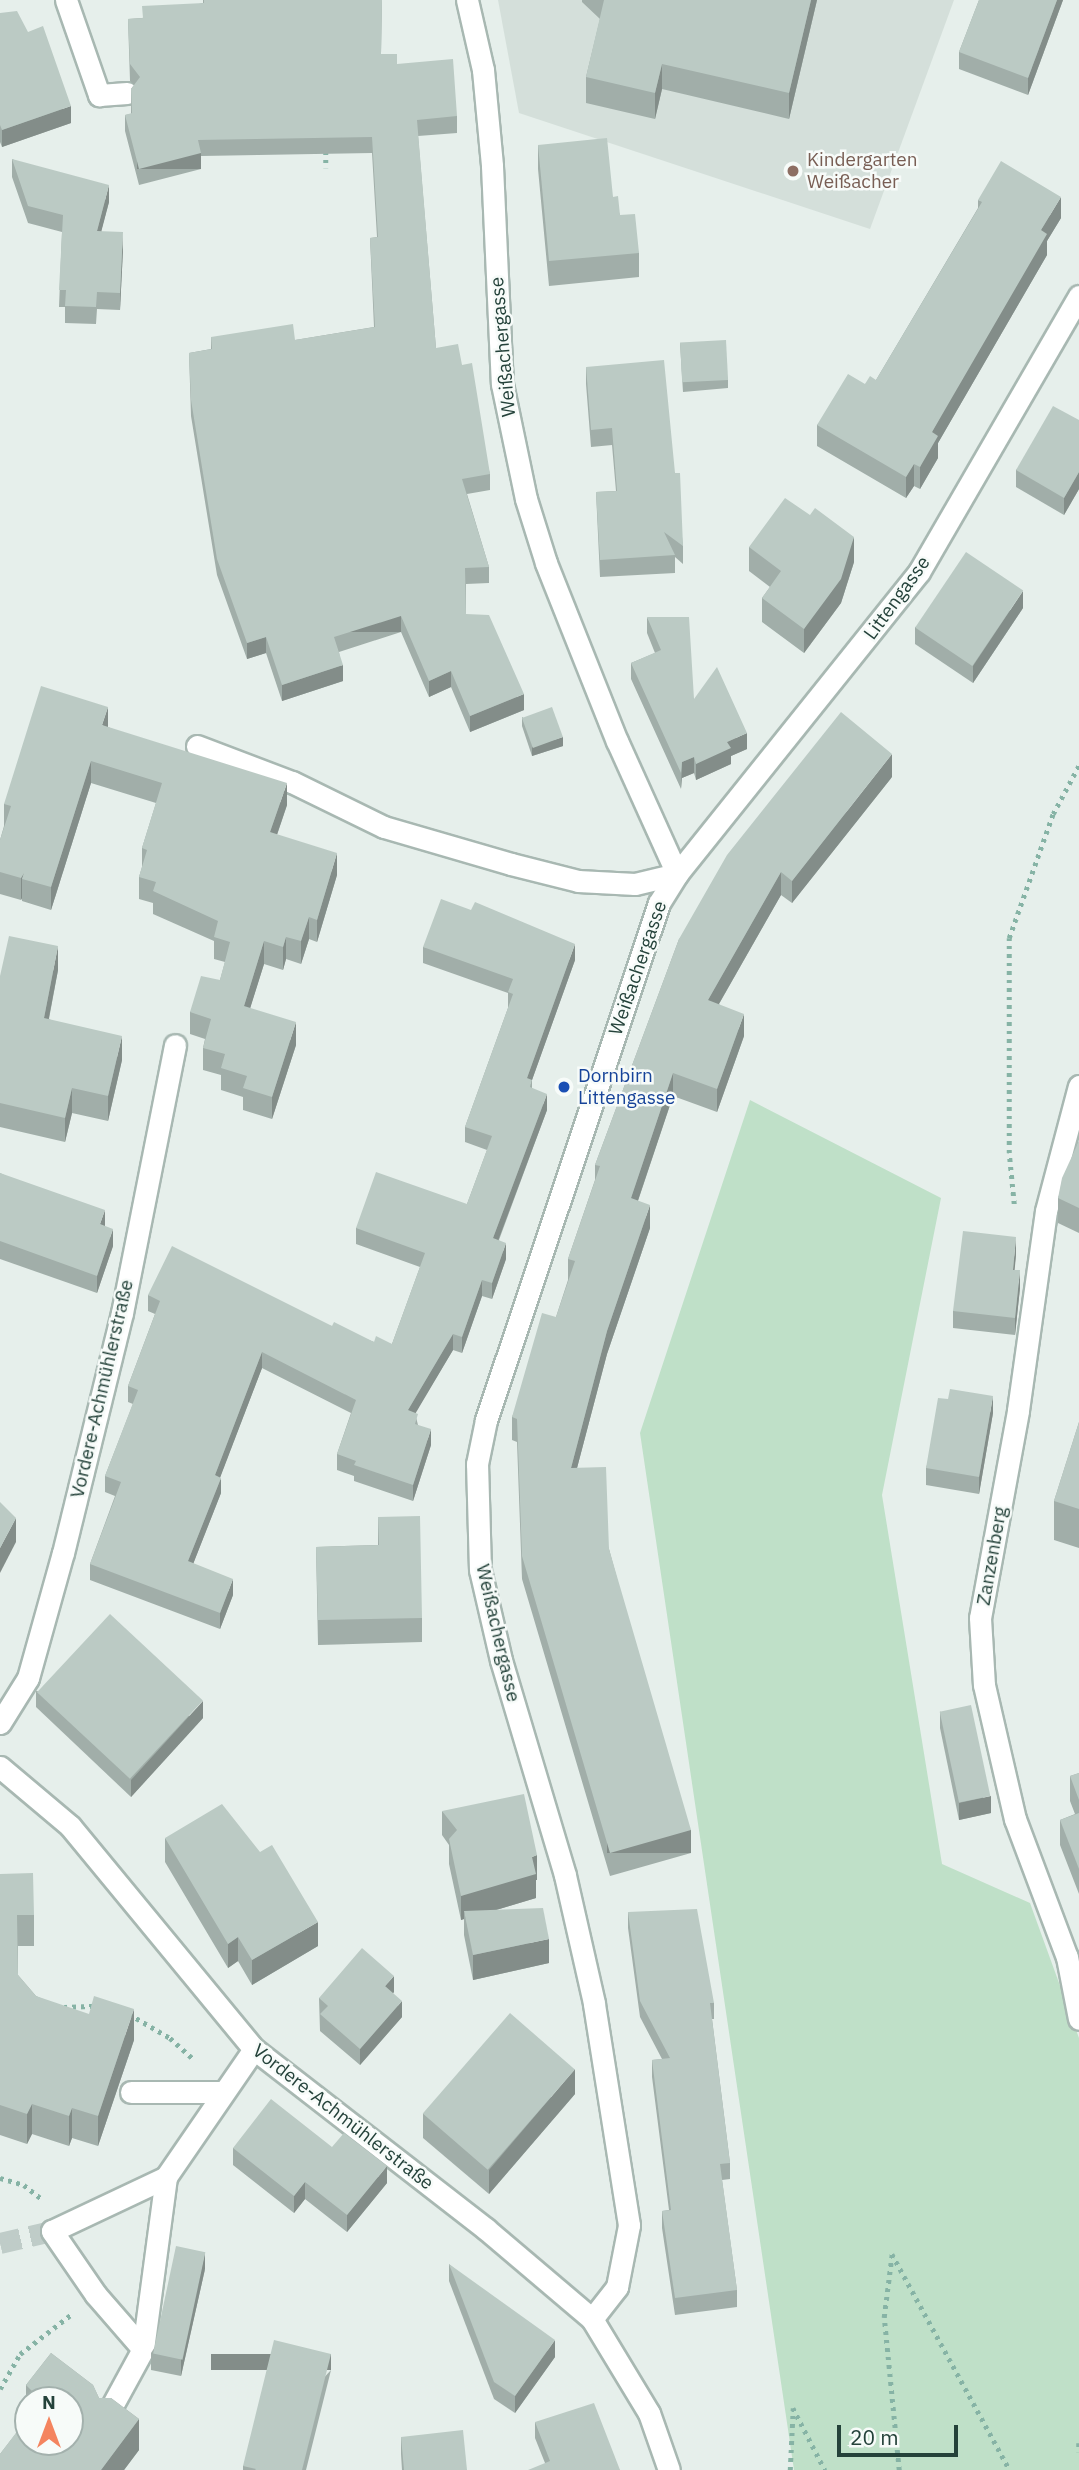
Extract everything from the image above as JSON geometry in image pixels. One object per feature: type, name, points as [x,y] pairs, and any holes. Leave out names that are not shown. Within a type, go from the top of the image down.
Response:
[{"type":"street","points":[[66,0],[99,95],[127,93]]},
{"type":"street","name":"Weißachergasse","points":[[467,0],[483,71],[492,166],[502,384],[526,499],[545,563],[617,741],[677,874]]},
{"type":"street","name":"Littengasse","points":[[677,874],[919,572],[1079,296]]},
{"type":"street","name":"Weißachergasse","points":[[197,746],[292,782],[384,827],[511,864],[578,881],[635,884],[677,874]]},
{"type":"street","name":"Weißachergasse","points":[[592,2319],[618,2287],[629,2225],[594,2003],[565,1875],[501,1660],[480,1570],[477,1464],[485,1420],[528,1288],[659,903],[677,874]]},
{"type":"street","name":"Vordere-Achmühlerstraße","points":[[0,1723],[28,1678],[63,1553],[122,1313],[175,1045]]},
{"type":"street","name":"Zanzenberg","points":[[1079,1086],[1043,1223],[1018,1411],[981,1618],[984,1685],[1015,1819],[1067,1956],[1079,2019]]},
{"type":"street","name":"Vordere-Achmühlerstraße","points":[[0,1768],[70,1826],[254,2049],[485,2229],[592,2319],[649,2413],[669,2470]]},
{"type":"street","points":[[106,2417],[143,2350],[166,2177],[220,2092],[254,2049]]},
{"type":"street","points":[[131,2092],[220,2092]]},
{"type":"street","points":[[143,2350],[96,2295],[51,2231],[64,2229],[166,2177]]},
{"type":"path","points":[[326,142],[326,168]]},
{"type":"path","points":[[1014,1209],[1009,1153],[1009,938],[1053,814],[1079,765]]},
{"type":"path","points":[[61,2007],[87,2004],[111,2010]]},
{"type":"path","points":[[123,2013],[170,2038],[220,2092]]},
{"type":"path","points":[[0,2178],[24,2185],[51,2206],[64,2229]]},
{"type":"path","points":[[899,2470],[884,2317],[892,2254],[1010,2470]]},
{"type":"path","points":[[0,2389],[20,2354],[96,2295]]},
{"type":"path","points":[[790,2470],[793,2407],[825,2470]]},
{"type":"path","points":[[1079,2442],[1079,2452]]},
{"type":"shaded area","name":"Kindergarten Weißacher","points":[[498,0],[954,0],[870,229],[519,113]]},
{"type":"green space","points":[[750,1100],[941,1198],[882,1495],[942,1864],[1030,1903],[1079,2038],[1079,2470],[794,2470],[640,1433]]},
{"type":"building","points":[[204,0],[382,0],[381,54],[397,54],[397,64],[453,59],[457,116],[417,120],[436,348],[458,344],[462,365],[472,363],[490,474],[462,479],[489,567],[465,568],[466,614],[489,615],[524,694],[470,716],[451,671],[429,681],[401,616],[334,637],[343,665],[282,685],[266,637],[247,643],[217,559],[191,400],[189,353],[212,349],[211,337],[293,324],[295,340],[375,327],[370,238],[378,237],[372,137],[198,140],[201,153],[139,169],[125,115],[132,113],[131,89],[140,77],[130,64],[128,19],[143,18],[142,6],[204,3]]},
{"type":"building","points":[[604,0],[811,0],[789,93],[662,64],[655,93],[586,77]]},
{"type":"building","points":[[979,0],[1057,0],[1028,78],[959,52]]},
{"type":"building","points":[[17,11],[28,32],[43,26],[71,106],[2,130],[0,13]]},
{"type":"building","points":[[607,138],[613,197],[618,196],[620,215],[635,214],[639,253],[549,261],[538,145]]},
{"type":"building","points":[[12,159],[109,185],[97,231],[123,232],[120,293],[97,292],[96,307],[65,306],[66,290],[59,290],[63,215],[28,206]]},
{"type":"building","points":[[1001,161],[1061,197],[1041,230],[1047,234],[932,432],[938,436],[920,467],[914,464],[906,477],[817,425],[848,374],[865,384],[870,376],[876,380],[982,202],[978,200]]},
{"type":"building","points":[[726,340],[728,380],[682,382],[680,342]]},
{"type":"building","points":[[664,360],[675,473],[680,473],[683,546],[664,532],[675,555],[600,560],[596,492],[617,491],[612,428],[591,430],[586,367]]},
{"type":"building","points":[[1053,406],[1079,420],[1079,472],[1064,498],[1016,470]]},
{"type":"building","points":[[785,498],[810,515],[815,508],[854,537],[841,579],[804,629],[762,598],[781,571],[749,547]]},
{"type":"building","points":[[966,552],[1023,591],[972,666],[915,627]]},
{"type":"building","points":[[647,617],[689,617],[694,699],[717,667],[747,733],[727,742],[731,748],[696,764],[694,757],[682,762],[681,773],[631,663],[661,650]]},
{"type":"building","points":[[41,686],[108,707],[102,725],[287,783],[270,832],[337,853],[317,920],[309,917],[301,941],[286,937],[283,947],[264,941],[244,1006],[296,1022],[272,1097],[243,1088],[247,1076],[221,1068],[225,1054],[203,1048],[211,1019],[190,1012],[201,976],[220,980],[230,942],[214,937],[218,921],[153,891],[156,882],[139,877],[147,850],[142,848],[162,783],[91,761],[51,887],[22,879],[24,873],[21,878],[0,872],[0,840],[11,806],[4,804]]},
{"type":"building","points":[[552,707],[563,737],[533,748],[522,718]]},
{"type":"building","points":[[841,712],[892,754],[792,881],[781,872],[708,1000],[744,1014],[717,1089],[673,1073],[631,1198],[650,1205],[607,1331],[571,1468],[606,1467],[609,1549],[691,1830],[610,1853],[522,1556],[517,1419],[512,1417],[542,1313],[556,1317],[575,1261],[568,1259],[600,1166],[595,1165],[679,939],[727,855]]},
{"type":"building","points":[[441,899],[471,910],[475,902],[575,944],[527,1078],[532,1080],[530,1087],[547,1094],[493,1238],[506,1243],[492,1283],[482,1280],[462,1337],[453,1334],[408,1410],[418,1414],[415,1424],[431,1429],[413,1485],[354,1465],[356,1461],[337,1454],[356,1400],[262,1352],[215,1475],[221,1478],[188,1561],[233,1579],[220,1613],[90,1564],[121,1482],[105,1476],[138,1390],[128,1386],[160,1301],[148,1295],[172,1246],[332,1326],[334,1322],[374,1342],[376,1336],[392,1344],[425,1253],[356,1228],[376,1172],[467,1204],[492,1136],[465,1127],[513,994],[508,992],[513,979],[423,947]]},
{"type":"building","points":[[9,936],[58,946],[44,1018],[122,1036],[108,1096],[72,1088],[65,1118],[0,1103],[0,976]]},
{"type":"building","points":[[1079,1141],[1079,1208],[1058,1198],[1062,1178]]},
{"type":"building","points":[[0,1173],[105,1210],[100,1224],[113,1229],[97,1276],[0,1241]]},
{"type":"building","points":[[963,1231],[1016,1237],[1013,1270],[1020,1270],[1015,1318],[953,1311]]},
{"type":"building","points":[[950,1389],[993,1396],[979,1477],[926,1468],[938,1398],[948,1399]]},
{"type":"building","points":[[1079,1422],[1079,1509],[1054,1501]]},
{"type":"building","points":[[0,1502],[16,1518],[0,1548]]},
{"type":"building","points":[[420,1516],[422,1618],[318,1620],[316,1547],[379,1545],[378,1517]]},
{"type":"building","points":[[110,1614],[203,1701],[130,1779],[37,1692]]},
{"type":"building","points":[[971,1705],[990,1796],[959,1803],[940,1712]]},
{"type":"building","points":[[1079,1773],[1079,1800],[1070,1776]]},
{"type":"building","points":[[524,1794],[537,1855],[532,1857],[536,1874],[461,1896],[449,1839],[457,1830],[442,1811]]},
{"type":"building","points":[[222,1804],[260,1852],[272,1845],[318,1922],[252,1960],[238,1937],[228,1944],[165,1838]]},
{"type":"building","points":[[1079,1813],[1079,1869],[1060,1820]]},
{"type":"building","points":[[33,1873],[34,1915],[17,1915],[18,1975],[36,1996],[89,2014],[94,1996],[134,2009],[98,2116],[72,2108],[69,2116],[32,2104],[27,2114],[0,2105],[0,1874]]},
{"type":"building","points":[[543,1908],[549,1939],[473,1955],[464,1911]]},
{"type":"building","points":[[697,1909],[714,2003],[710,2003],[730,2163],[720,2164],[737,2290],[675,2298],[662,2211],[671,2210],[652,2060],[670,2058],[640,2001],[628,1912]]},
{"type":"building","points":[[362,1948],[394,1976],[385,1986],[402,2001],[360,2049],[320,2014],[328,2006],[319,1998]]},
{"type":"building","points":[[510,2013],[575,2069],[488,2170],[423,2113]]},
{"type":"building","points":[[271,2099],[332,2147],[344,2133],[387,2166],[347,2215],[305,2182],[294,2196],[233,2148]]},
{"type":"building","points":[[176,2246],[205,2252],[182,2360],[153,2354]]},
{"type":"building","points":[[449,2264],[555,2340],[515,2396],[494,2382]]},
{"type":"building","points":[[274,2340],[331,2354],[302,2470],[255,2470],[243,2466]]},
{"type":"building","points":[[51,2353],[93,2385],[99,2398],[111,2398],[139,2419],[101,2470],[0,2470],[0,2454],[14,2436],[14,2456],[84,2456],[84,2386],[26,2385]]},
{"type":"building","points":[[594,2403],[620,2470],[528,2470],[550,2461],[535,2422]]},
{"type":"building","points":[[463,2430],[467,2470],[404,2470],[401,2437]]},
{"type":"tunnel","points":[[0,2243],[52,2231]]},
{"type":"place","name":"Kindergarten Weißacher","points":[[793,171]]},
{"type":"place","name":"Dornbirn Littengasse","points":[[564,1087]]}]
